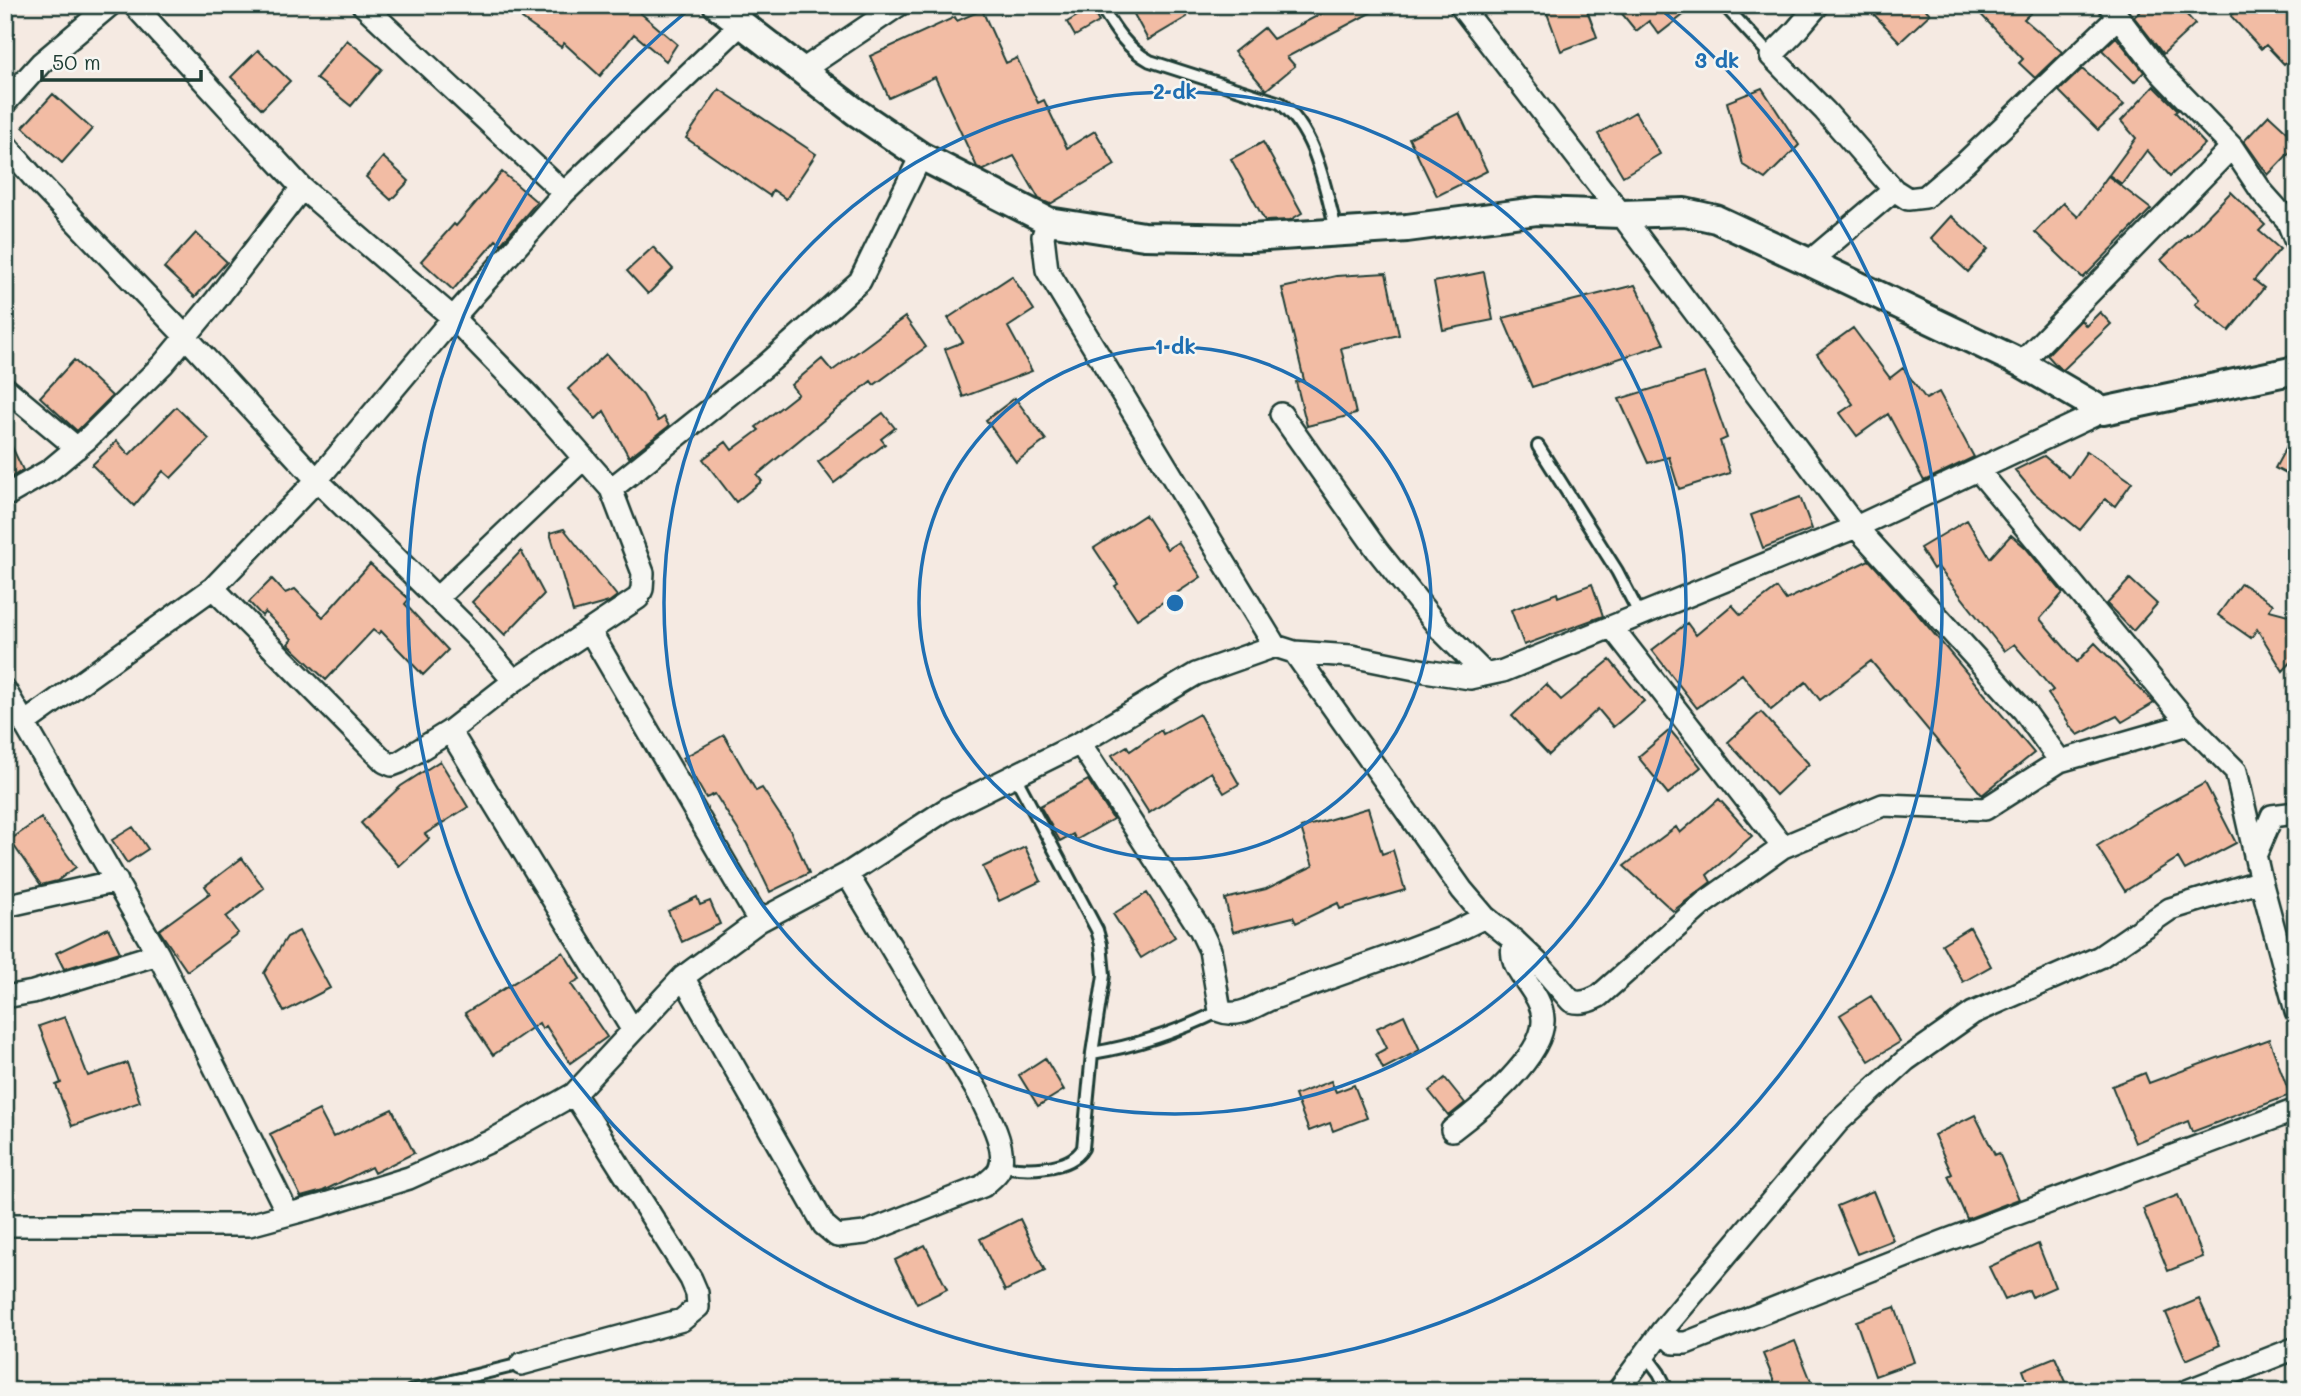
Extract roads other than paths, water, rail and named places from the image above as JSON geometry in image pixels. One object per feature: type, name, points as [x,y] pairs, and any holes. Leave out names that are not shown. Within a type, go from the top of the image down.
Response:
[{"type":"street","points":[[5,103],[41,63],[110,5]]},
{"type":"street","points":[[134,5],[302,188],[453,318],[530,397],[611,489],[644,579],[638,598],[514,681],[450,731],[392,765],[385,762],[212,587]]},
{"type":"street","points":[[363,5],[564,193]]},
{"type":"street","points":[[717,5],[856,112],[921,156],[1048,221],[1144,236],[1251,238],[1406,228],[1537,211],[1621,214],[1685,212],[1716,219],[1809,262],[2021,363],[2104,411]]},
{"type":"street","points":[[801,71],[899,5]]},
{"type":"street","points":[[1460,5],[1856,527],[2024,710],[2060,761]]},
{"type":"street","points":[[1818,5],[1771,56],[1825,111],[1894,190],[1908,199],[1925,197],[1966,162],[2113,12],[2159,71],[2232,147],[2262,192],[2287,220],[2296,242]]},
{"type":"street","points":[[26,722],[212,587],[317,480],[453,318],[564,193],[741,24]]},
{"type":"street","points":[[5,144],[317,480],[475,636],[514,681]]},
{"type":"street","points":[[2021,363],[2232,147]]},
{"type":"street","points":[[611,489],[765,366],[860,281],[921,156]]},
{"type":"street","points":[[5,496],[50,470],[77,448],[163,364],[187,337],[302,188]]},
{"type":"street","points":[[1809,262],[1894,190]]},
{"type":"street","points":[[1048,221],[1043,236],[1047,270],[1285,649],[1462,890],[1485,917],[1515,941],[1571,1001],[1589,1001],[1599,996],[1704,904],[1783,848],[1883,805],[1985,809],[2060,761],[2189,724]]},
{"type":"street","points":[[5,1225],[249,1224],[409,1178],[491,1141],[574,1094],[683,977],[759,921],[847,874],[947,810],[1080,743],[1196,674],[1285,649],[1351,656],[1470,678],[1503,671],[1856,527],[2104,411],[2296,370]]},
{"type":"street","points":[[5,388],[77,448]]},
{"type":"street","points":[[1281,414],[1377,550],[1440,629],[1485,674]]},
{"type":"street","points":[[437,598],[583,458]]},
{"type":"street","points":[[1978,470],[2189,724],[2236,771],[2260,881],[2296,1011]]},
{"type":"street","points":[[1612,627],[1783,848]]},
{"type":"street","points":[[590,631],[759,921]]},
{"type":"street","points":[[5,690],[26,722],[158,954],[288,1214]]},
{"type":"street","points":[[450,731],[632,1029]]},
{"type":"street","points":[[1080,743],[1200,929],[1210,950],[1220,1011],[1232,1014],[1242,1012],[1454,932],[1485,917]]},
{"type":"street","points":[[2255,856],[2272,816],[2296,813]]},
{"type":"street","points":[[683,977],[824,1225],[837,1236],[865,1233],[983,1186],[999,1172],[1002,1159],[1000,1147],[979,1094],[847,874]]},
{"type":"street","points":[[5,906],[117,881]]},
{"type":"street","points":[[1618,1391],[1662,1331],[1838,1122],[1906,1060],[1973,1013],[2100,957],[2169,909],[2260,881]]},
{"type":"street","points":[[1452,1130],[1493,1098],[1510,1080],[1541,1035],[1543,1018],[1539,1002],[1531,986],[1515,967],[1512,952],[1515,941]]},
{"type":"street","points":[[5,998],[158,954]]},
{"type":"street","points":[[521,1364],[682,1320],[698,1307],[697,1293],[691,1279],[574,1094]]},
{"type":"street","points":[[1662,1331],[1674,1343],[1686,1343],[1942,1241],[2296,1110]]},
{"type":"street","points":[[2187,1391],[2296,1348]]},
{"type":"lane","points":[[1100,5],[1123,40],[1150,61],[1280,103],[1288,109],[1311,143],[1337,233]]},
{"type":"lane","points":[[1724,5],[1771,56]]},
{"type":"lane","points":[[1538,446],[1617,571],[1640,615]]},
{"type":"lane","points":[[1001,1165],[1033,1169],[1072,1160],[1080,1153],[1084,1143],[1092,1054],[1104,975],[1097,930],[1015,776]]},
{"type":"lane","points":[[1092,1054],[1116,1050],[1185,1029],[1220,1011]]},
{"type":"lane","points":[[1645,1354],[1668,1391]]},
{"type":"lane","points":[[411,1391],[521,1364]]}]
